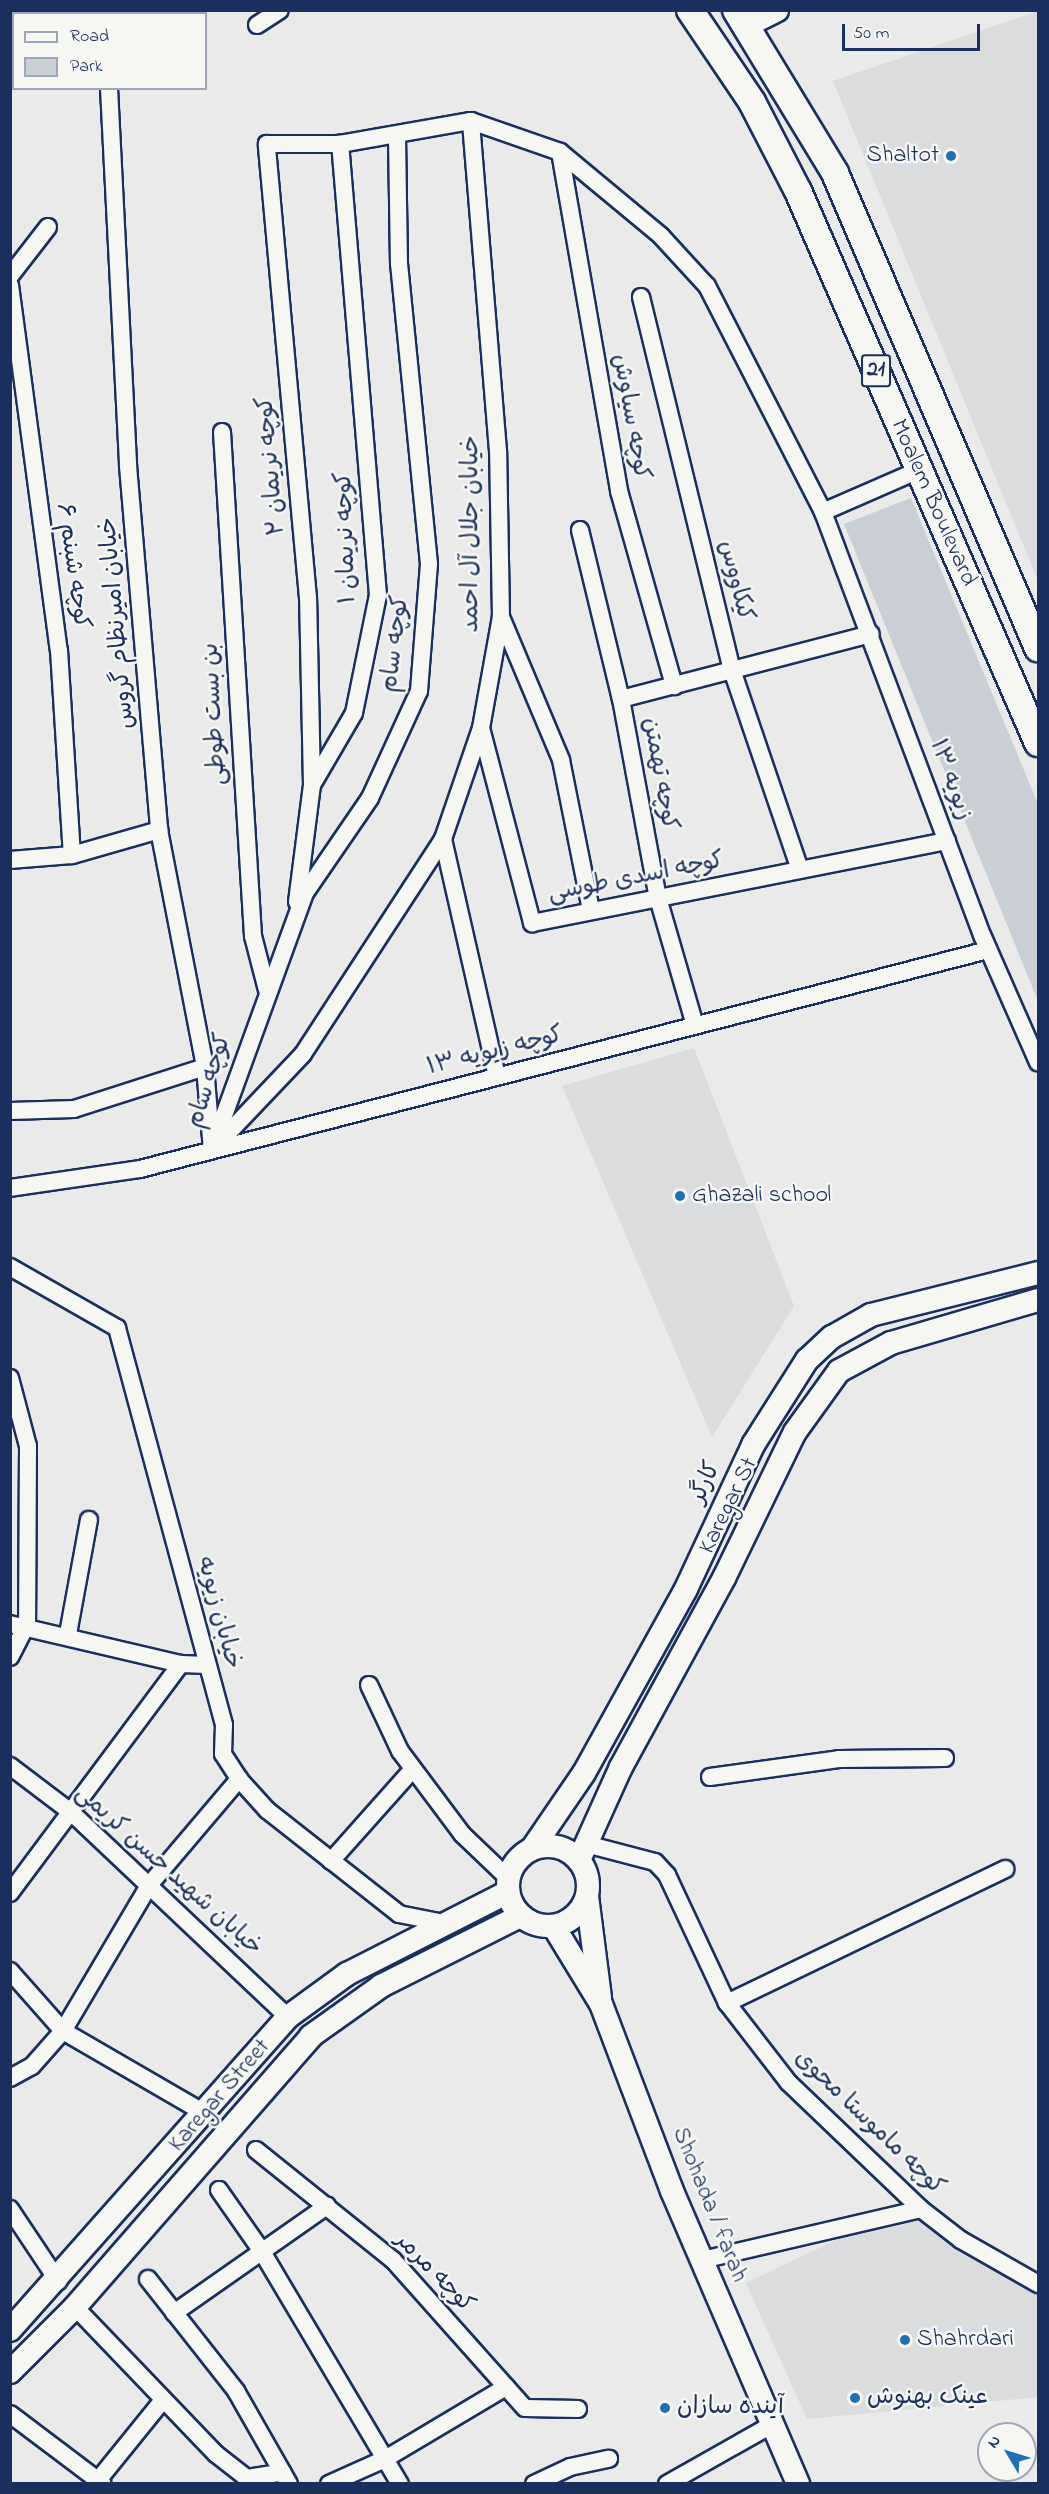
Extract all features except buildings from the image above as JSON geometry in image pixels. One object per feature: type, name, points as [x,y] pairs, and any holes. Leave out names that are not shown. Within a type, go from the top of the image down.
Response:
[{"type":"main road","name":"Moalem Boulevard","points":[[690,10],[752,102],[798,191],[1038,743]]},
{"type":"main road","points":[[741,18],[777,10]]},
{"type":"main road","name":"Moalem Boulevard","points":[[741,18],[835,173],[1038,648]]},
{"type":"main road","name":"کارگر","points":[[532,1849],[584,1773],[686,1589],[753,1445],[807,1360],[832,1337],[871,1315],[1038,1273]]},
{"type":"main road","name":"Karegar St","points":[[583,1852],[795,1432],[839,1371],[891,1343],[1038,1300]]},
{"type":"main road","points":[[562,1848],[583,1852],[588,1877],[587,1896],[601,2004],[554,1927],[520,1916],[508,1885],[517,1860],[532,1849],[562,1848]]},
{"type":"main road","name":"Karegar Street","points":[[10,2330],[58,2281],[288,2017],[346,1974],[444,1923],[508,1885]]},
{"type":"main road","points":[[554,1927],[572,1919],[587,1896]]},
{"type":"main road","name":"Karegar Street","points":[[10,2372],[75,2307],[311,2036],[381,1986],[520,1916]]},
{"type":"main road","name":"Shohada / farah","points":[[601,2004],[702,2260],[798,2484]]},
{"type":"main road","points":[[58,2281],[75,2307]]},
{"type":"street","points":[[257,26],[280,10]]},
{"type":"street","name":"خیابان امیرنظام گروس","points":[[109,90],[128,466],[159,830],[205,1067],[212,1150]]},
{"type":"street","points":[[340,144],[471,121],[560,152]]},
{"type":"street","name":"خیابان جلال آل احمد","points":[[212,1150],[303,1054],[443,839],[481,728],[501,617],[498,451],[471,121]]},
{"type":"street","name":"کوچه سام","points":[[212,1150],[267,990],[305,893],[370,798],[419,691],[429,564],[399,264],[397,135]]},
{"type":"street","name":"کوچه نریمان ۲","points":[[312,785],[308,598],[267,144],[340,144]]},
{"type":"street","name":"کوچه نریمان ۱","points":[[295,918],[312,785],[354,712],[378,595],[340,144]]},
{"type":"street","name":"زیویه ۱۳","points":[[560,152],[661,236],[707,286],[823,512],[871,634],[988,950],[1038,1062]]},
{"type":"street","name":"کوچه سیاوش","points":[[560,152],[619,491],[674,686]]},
{"type":"street","points":[[10,276],[48,226]]},
{"type":"street","name":"کوچه شبنم ۶","points":[[10,285],[59,650],[72,855]]},
{"type":"street","name":"کیکاووس","points":[[641,297],[732,670],[800,870]]},
{"type":"street","name":"بن بست طوطی","points":[[222,432],[253,936],[267,990]]},
{"type":"street","points":[[823,512],[919,470]]},
{"type":"street","name":"کوچه تهمتن","points":[[580,530],[621,699],[658,898],[695,1025]]},
{"type":"street","points":[[501,617],[561,760],[591,910]]},
{"type":"street","points":[[621,699],[871,634]]},
{"type":"street","name":"کوچه اسدی طوسی","points":[[481,728],[532,923],[947,841]]},
{"type":"street","points":[[10,860],[72,855],[159,830]]},
{"type":"street","points":[[443,839],[497,1076]]},
{"type":"street","name":"کوچه زیویه ۱۳","points":[[10,1188],[140,1169],[988,950]]},
{"type":"street","points":[[10,1111],[74,1109],[205,1067]]},
{"type":"street","name":"خیابان زیویه","points":[[10,1267],[117,1328],[224,1725],[223,1754],[239,1779],[331,1861],[399,1914],[444,1923]]},
{"type":"street","points":[[10,1378],[28,1446],[19,1624],[10,1657]]},
{"type":"street","points":[[68,1634],[89,1520]]},
{"type":"street","points":[[19,1624],[68,1634],[181,1664],[207,1665]]},
{"type":"street","points":[[10,1893],[72,1813],[181,1664]]},
{"type":"street","points":[[369,1685],[413,1769],[462,1834],[508,1885]]},
{"type":"street","points":[[710,1777],[839,1759],[945,1758]]},
{"type":"street","name":"خیابان شهید حسن کریمی","points":[[10,1766],[72,1813],[150,1884],[288,2017]]},
{"type":"street","points":[[331,1861],[413,1769]]},
{"type":"street","points":[[10,2078],[32,2066],[63,2031],[150,1884],[239,1779]]},
{"type":"street","name":"کوچه ماموستا محوی","points":[[583,1852],[643,1856],[667,1875],[727,2003],[788,2082],[921,2209],[961,2240],[1038,2284]]},
{"type":"street","points":[[727,2003],[1005,1869]]},
{"type":"street","points":[[10,1971],[63,2031],[203,2112]]},
{"type":"street","name":"کوچه مرمر","points":[[256,2150],[393,2260],[525,2408],[578,2409]]},
{"type":"street","points":[[219,2190],[261,2250],[400,2484]]},
{"type":"street","points":[[174,2313],[327,2206]]},
{"type":"street","points":[[702,2260],[921,2209]]},
{"type":"street","points":[[10,2210],[58,2281]]},
{"type":"street","points":[[75,2307],[243,2481],[286,2478],[236,2391],[147,2279]]},
{"type":"street","points":[[329,2484],[385,2459],[506,2387]]},
{"type":"street","points":[[10,2414],[98,2482],[163,2400]]},
{"type":"street","points":[[667,2484],[773,2424]]},
{"type":"street","points":[[534,2484],[570,2467],[609,2459]]},
{"type":"shaded area","name":"Shaltot","points":[[1038,11],[1038,581],[833,81]]},
{"type":"shaded area","name":"Ghazali school","points":[[694,1048],[794,1306],[712,1437],[562,1086]]},
{"type":"shaded area","name":"Shahrdari","points":[[920,2200],[961,2240],[1038,2284],[1038,2397],[807,2419],[746,2283]]},
{"type":"green space","points":[[911,498],[1038,804],[1038,1001],[844,524]]},
{"type":"place","name":"Shaltot","points":[[951,156]]},
{"type":"place","name":"Ghazali school","points":[[680,1196]]},
{"type":"place","name":"Shahrdari","points":[[905,2340]]},
{"type":"place","name":"عینک بهنوش","points":[[855,2398]]},
{"type":"place","name":"آینده سازان","points":[[665,2408]]}]
